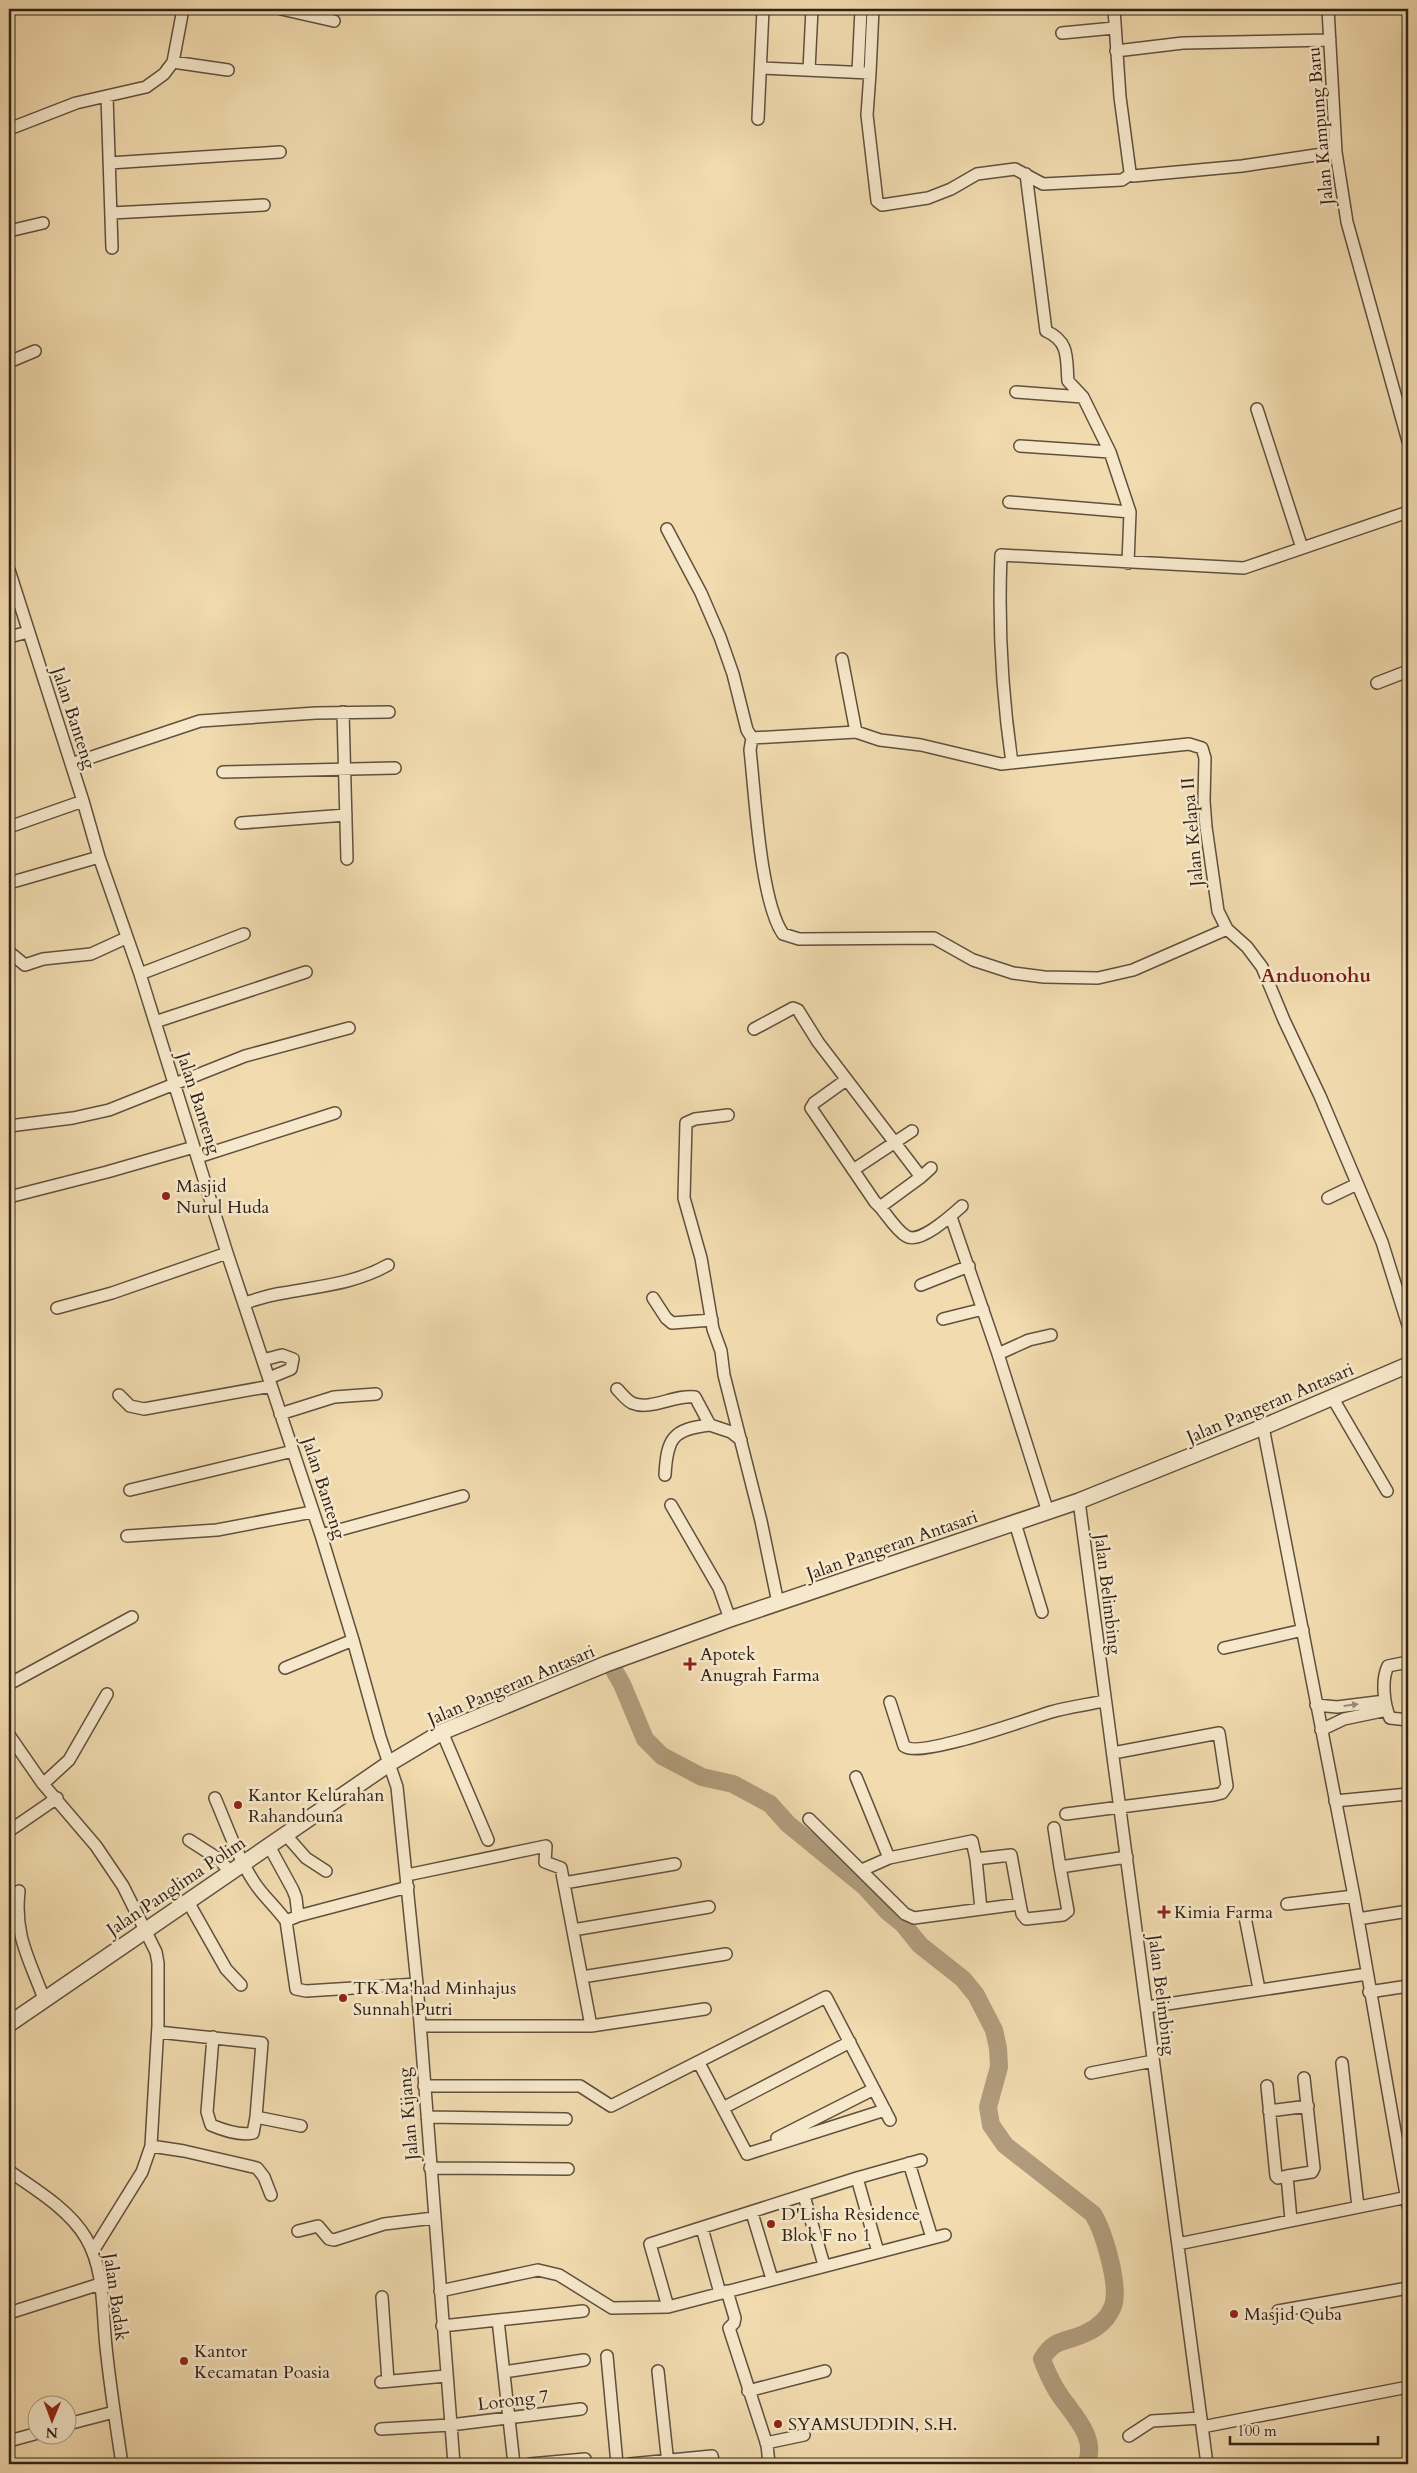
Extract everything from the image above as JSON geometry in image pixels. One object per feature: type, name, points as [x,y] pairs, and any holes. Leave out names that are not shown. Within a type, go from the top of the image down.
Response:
[{"type":"street","points":[[9,129],[76,103],[146,87],[164,74],[173,62],[183,9]]},
{"type":"street","points":[[281,9],[334,21]]},
{"type":"street","points":[[758,119],[764,9]]},
{"type":"street","points":[[809,70],[812,9]]},
{"type":"street","points":[[858,72],[861,9]]},
{"type":"street","points":[[873,9],[867,115],[877,201],[879,203],[886,205],[928,198],[952,189],[967,178],[987,172],[1014,169],[1042,184],[1122,180],[1131,174],[1140,176],[1242,166],[1336,152]]},
{"type":"street","points":[[1114,9],[1120,97],[1131,174]]},
{"type":"street","name":"Jalan Kampung Baru","points":[[1328,9],[1336,152],[1354,253],[1406,425],[1408,441]]},
{"type":"street","points":[[1062,33],[1114,28]]},
{"type":"street","points":[[1116,51],[1183,43],[1330,40]]},
{"type":"street","points":[[173,62],[228,70]]},
{"type":"street","points":[[761,68],[870,73]]},
{"type":"street","points":[[107,96],[112,248]]},
{"type":"street","points":[[109,163],[280,152]]},
{"type":"street","points":[[1026,174],[1046,331],[1058,337],[1067,352],[1068,381],[1083,397],[1110,452],[1130,512],[1128,563]]},
{"type":"street","points":[[111,212],[264,205]]},
{"type":"street","points":[[9,231],[43,223]]},
{"type":"street","points":[[9,362],[35,351]]},
{"type":"street","points":[[1016,392],[1083,397]]},
{"type":"street","points":[[1257,409],[1302,548]]},
{"type":"street","points":[[1020,446],[1110,452]]},
{"type":"street","points":[[1009,502],[1130,512]]},
{"type":"street","points":[[1012,764],[1003,701],[999,638],[1001,555],[1244,568],[1408,512]]},
{"type":"street","points":[[667,529],[701,593],[720,637],[733,674],[747,730],[752,738],[750,750],[768,890],[780,930],[787,936],[799,938],[934,938],[973,960],[1013,973],[1044,978],[1098,978],[1133,970],[1227,929]]},
{"type":"street","name":"Jalan Banteng","points":[[10,576],[83,800],[99,857],[140,974],[227,1252],[321,1535],[380,1738],[390,1763]]},
{"type":"street","points":[[9,637],[28,632]]},
{"type":"street","points":[[842,659],[856,732]]},
{"type":"street","points":[[1376,684],[1408,671]]},
{"type":"street","points":[[343,712],[347,859]]},
{"type":"street","points":[[71,764],[200,721],[343,712],[389,712]]},
{"type":"street","name":"Jalan Kelapa II","points":[[752,738],[856,732],[880,740],[921,744],[994,764],[1012,764],[1189,744],[1202,748],[1205,758],[1204,801],[1212,876],[1218,911],[1227,929],[1247,947],[1262,967],[1284,1020],[1320,1096],[1382,1242],[1408,1325]]},
{"type":"street","points":[[223,772],[395,768]]},
{"type":"street","points":[[9,827],[83,800]]},
{"type":"street","points":[[241,823],[346,815]]},
{"type":"street","points":[[9,883],[99,857]]},
{"type":"street","points":[[140,974],[244,934]]},
{"type":"street","points":[[9,952],[21,964],[30,965],[43,959],[91,954],[126,938]]},
{"type":"street","points":[[155,1022],[306,972]]},
{"type":"street","points":[[754,1030],[795,1008],[846,1080],[894,1144],[921,1176]]},
{"type":"street","points":[[9,1126],[73,1118],[109,1110],[245,1056],[349,1028]]},
{"type":"street","points":[[846,1080],[810,1108],[880,1207],[908,1238],[922,1236],[951,1217],[962,1206]]},
{"type":"street","points":[[9,1196],[196,1152],[335,1113]]},
{"type":"street","points":[[728,1115],[695,1119],[688,1122],[685,1126],[684,1198],[701,1258],[713,1329],[721,1351],[724,1374],[761,1521],[778,1603]]},
{"type":"street","points":[[853,1170],[912,1132]]},
{"type":"street","points":[[880,1207],[931,1168]]},
{"type":"street","points":[[1328,1198],[1357,1184]]},
{"type":"street","points":[[951,1217],[998,1354],[1048,1512]]},
{"type":"street","points":[[57,1308],[112,1293],[227,1252]]},
{"type":"street","points":[[244,1303],[282,1293],[340,1284],[372,1274],[388,1265]]},
{"type":"street","points":[[921,1285],[969,1266]]},
{"type":"street","points":[[653,1298],[666,1318],[672,1323],[712,1320]]},
{"type":"street","points":[[943,1319],[983,1309]]},
{"type":"street","points":[[998,1354],[1029,1340],[1051,1335]]},
{"type":"street","points":[[119,1395],[130,1406],[144,1409],[270,1382],[291,1369],[293,1359],[282,1354],[263,1360]]},
{"type":"street","name":"Jalan Pangeran Antasari","points":[[390,1763],[442,1732],[606,1664],[730,1619],[1079,1501],[1263,1427],[1408,1365]]},
{"type":"street","points":[[617,1389],[628,1400],[636,1404],[695,1397],[710,1425]]},
{"type":"street","points":[[280,1414],[334,1397],[376,1394]]},
{"type":"street","points":[[1332,1397],[1387,1491]]},
{"type":"street","points":[[665,1475],[667,1452],[672,1440],[693,1427],[710,1425],[731,1432],[740,1440]]},
{"type":"street","points":[[1178,2244],[1358,2207],[1408,2200],[1369,1992],[1354,1896],[1263,1427]]},
{"type":"street","points":[[130,1490],[293,1451]]},
{"type":"street","points":[[321,1535],[463,1496]]},
{"type":"street","name":"Jalan Belimbing","points":[[1079,1501],[1104,1701],[1113,1752],[1207,2464]]},
{"type":"street","points":[[671,1505],[719,1588],[730,1619]]},
{"type":"street","points":[[126,1536],[217,1530],[312,1512]]},
{"type":"street","points":[[1015,1523],[1042,1612]]},
{"type":"street","points":[[9,1684],[132,1617]]},
{"type":"street","points":[[1224,1648],[1303,1630]]},
{"type":"street","points":[[285,1668],[353,1640]]},
{"type":"street","points":[[1408,1662],[1388,1666],[1386,1672],[1386,1705],[1392,1719],[1408,1720]]},
{"type":"street","points":[[43,1784],[70,1760],[107,1694]]},
{"type":"street","points":[[890,1702],[904,1746],[915,1750],[958,1742],[1054,1712],[1104,1701]]},
{"type":"street","points":[[1316,1705],[1337,1707],[1386,1705]]},
{"type":"street","points":[[1321,1730],[1344,1719],[1386,1705]]},
{"type":"street","points":[[442,1732],[488,1840]]},
{"type":"street","points":[[1066,1814],[1214,1796],[1222,1793],[1227,1786],[1220,1735],[1217,1732],[1113,1752]]},
{"type":"street","points":[[9,1735],[43,1784],[57,1798],[96,1846],[123,1886],[156,1952],[158,1963],[158,2032],[150,2146],[142,2172],[93,2252]]},
{"type":"street","name":"Jalan Panglima Polim","points":[[9,2024],[187,1900],[390,1763]]},
{"type":"street","name":"Jalan Kijang","points":[[390,1763],[397,1787],[407,1881],[454,2464]]},
{"type":"street","points":[[856,1777],[889,1858]]},
{"type":"street","points":[[1335,1801],[1408,1794]]},
{"type":"street","points":[[9,1831],[57,1798]]},
{"type":"street","points":[[215,1798],[236,1867]]},
{"type":"street","points":[[809,1819],[836,1848],[862,1870],[910,1917],[921,1919],[1020,1904]]},
{"type":"street","points":[[976,1859],[1010,1850],[1022,1917],[1028,1920],[1067,1914],[1054,1828]]},
{"type":"street","points":[[285,1834],[306,1858],[326,1871]]},
{"type":"street","points":[[189,1840],[217,1858],[236,1867],[275,1905],[286,1921],[295,1986],[298,1991],[416,1984]]},
{"type":"street","points":[[862,1870],[889,1858],[969,1840],[974,1843],[981,1909]]},
{"type":"street","points":[[269,1846],[293,1890],[298,1916]]},
{"type":"street","points":[[286,1921],[407,1881],[546,1846],[545,1862],[561,1868],[591,2026]]},
{"type":"street","points":[[1060,1867],[1127,1857]]},
{"type":"street","points":[[564,1883],[675,1864]]},
{"type":"street","points":[[19,1891],[16,1914],[20,1938],[44,1999]]},
{"type":"street","points":[[1287,1904],[1354,1896]]},
{"type":"street","points":[[187,1900],[216,1953],[241,1985]]},
{"type":"street","points":[[573,1930],[709,1907]]},
{"type":"street","points":[[1358,1919],[1408,1911]]},
{"type":"street","points":[[1245,1917],[1259,1990]]},
{"type":"street","points":[[582,1977],[726,1954]]},
{"type":"street","points":[[1147,2007],[1367,1974]]},
{"type":"street","points":[[1369,1992],[1408,1986]]},
{"type":"street","points":[[424,2086],[580,2086],[611,2106],[826,1998],[887,2115],[747,2154]]},
{"type":"street","points":[[420,2026],[591,2026],[705,2009]]},
{"type":"street","points":[[158,2032],[213,2037],[262,2043],[255,2129],[253,2133],[248,2134],[221,2129],[210,2125],[207,2112],[213,2037]]},
{"type":"street","points":[[723,2108],[850,2042]]},
{"type":"street","points":[[1091,2073],[1153,2061]]},
{"type":"street","points":[[1342,2062],[1358,2207]]},
{"type":"street","points":[[699,2063],[747,2154]]},
{"type":"street","points":[[1267,2086],[1276,2176],[1278,2178],[1314,2170],[1304,2078]]},
{"type":"street","points":[[747,2154],[874,2089]]},
{"type":"street","points":[[1269,2111],[1308,2106]]},
{"type":"street","points":[[256,2117],[301,2126]]},
{"type":"street","points":[[427,2118],[566,2119]]},
{"type":"street","points":[[150,2146],[184,2151],[257,2168],[264,2177],[271,2195]]},
{"type":"street","points":[[668,2307],[650,2244],[857,2178],[920,2160]]},
{"type":"street","points":[[909,2163],[932,2238]]},
{"type":"street","points":[[430,2168],[568,2168]]},
{"type":"street","name":"Jalan Badak","points":[[9,2171],[70,2218],[86,2236],[93,2252],[100,2284],[114,2412],[122,2464]]},
{"type":"street","points":[[1288,2176],[1291,2220]]},
{"type":"street","points":[[857,2178],[878,2252]]},
{"type":"street","points":[[804,2196],[824,2265]]},
{"type":"street","points":[[752,2213],[772,2279]]},
{"type":"street","points":[[298,2232],[318,2226],[329,2239],[334,2240],[384,2224],[434,2218]]},
{"type":"street","points":[[702,2228],[723,2292],[735,2318],[734,2323],[729,2328],[766,2443],[769,2464]]},
{"type":"street","points":[[440,2291],[538,2270],[559,2275],[612,2308],[668,2307],[945,2235]]},
{"type":"street","points":[[9,2313],[100,2284]]},
{"type":"street","points":[[1278,2310],[1408,2288]]},
{"type":"street","points":[[382,2297],[384,2381],[446,2376]]},
{"type":"street","points":[[442,2326],[582,2312]]},
{"type":"street","points":[[498,2320],[514,2464]]},
{"type":"street","points":[[607,2356],[617,2464]]},
{"type":"street","points":[[504,2372],[584,2360]]},
{"type":"street","points":[[658,2371],[668,2462]]},
{"type":"street","points":[[748,2391],[825,2371]]},
{"type":"street","points":[[1129,2436],[1152,2421],[1202,2423],[1408,2387]]},
{"type":"street","name":"Lorong 7","points":[[380,2429],[450,2425],[581,2409]]},
{"type":"street","points":[[78,2421],[114,2412]]},
{"type":"street","points":[[766,2443],[804,2435]]},
{"type":"street","points":[[9,2441],[28,2436]]},
{"type":"street","points":[[630,2464],[668,2462],[712,2456],[714,2464]]},
{"type":"street","points":[[530,2464],[585,2459]]},
{"type":"waterway","points":[[611,1665],[622,1684],[645,1739],[662,1756],[702,1777],[733,1784],[770,1804],[788,1824],[864,1886],[887,1911],[903,1924],[920,1945],[963,1979],[976,1995],[994,2030],[998,2048],[999,2067],[988,2107],[991,2125],[1005,2145],[1093,2214],[1102,2233],[1110,2259],[1115,2297],[1108,2315],[1102,2323],[1090,2331],[1056,2344],[1042,2359],[1057,2391],[1086,2435],[1089,2444],[1086,2464]]},
{"type":"place","name":"Masjid Nurul Huda","points":[[166,1196]]},
{"type":"place","name":"Apotek Anugrah Farma","points":[[690,1664]]},
{"type":"place","name":"Kantor Kelurahan Rahandouna","points":[[238,1805]]},
{"type":"place","name":"Kimia Farma","points":[[1164,1912]]},
{"type":"place","name":"TK Ma'had Minhajus Sunnah Putri","points":[[343,1998]]},
{"type":"place","name":"D'Lisha Residence Blok F no 1","points":[[771,2224]]},
{"type":"place","name":"Masjid Quba","points":[[1234,2314]]},
{"type":"place","name":"Kantor Kecamatan Poasia","points":[[184,2361]]},
{"type":"place","name":"SYAMSUDDIN, S.H.","points":[[778,2424]]},
{"type":"district","name":"Anduonohu","points":[[1316,975]]}]
